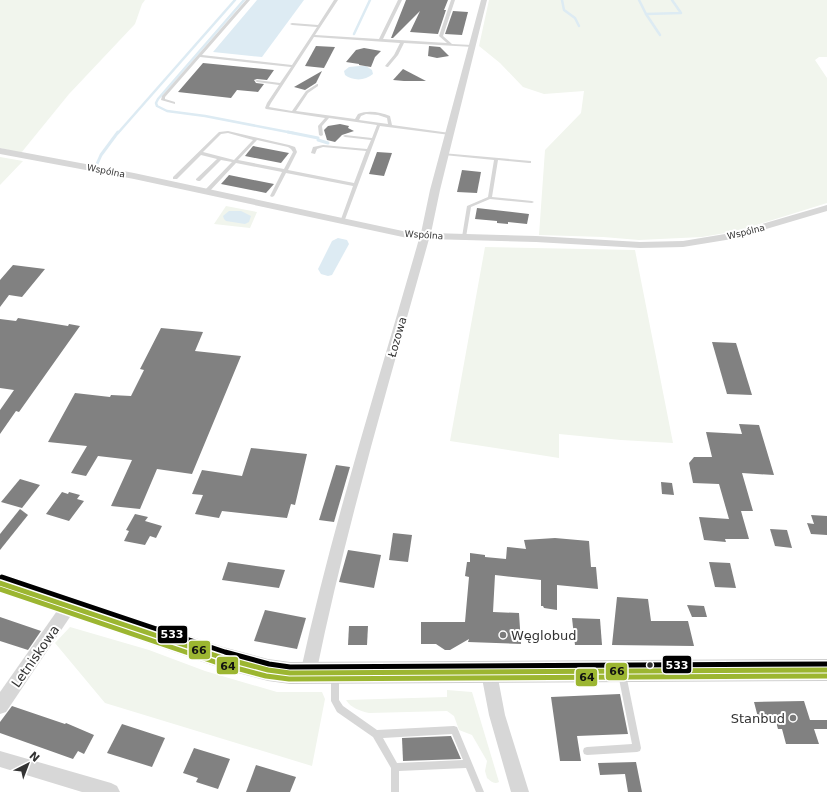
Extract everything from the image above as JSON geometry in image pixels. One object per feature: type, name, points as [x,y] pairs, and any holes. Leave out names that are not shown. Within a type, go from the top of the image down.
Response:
[{"type":"street","name":"Łozowa","points":[[308,674],[317,630],[425,237],[444,154],[484,0]]},
{"type":"street","name":"Wspólna","points":[[0,151],[109,171],[342,222],[412,236],[425,237],[464,237],[640,245],[683,244],[732,236],[801,217],[827,208]]},
{"type":"street","points":[[0,583],[223,658],[268,670],[290,674],[827,670]]},
{"type":"street","name":"Letniskowa","points":[[0,706],[69,606]]},
{"type":"street","points":[[489,673],[497,715],[520,792]]},
{"type":"street","points":[[0,759],[111,792]]},
{"type":"lane","points":[[174,103],[164,100],[163,97],[248,0]]},
{"type":"lane","points":[[336,0],[267,108],[327,118],[450,134]]},
{"type":"lane","points":[[381,39],[400,0]]},
{"type":"lane","points":[[450,44],[441,36],[452,0]]},
{"type":"lane","points":[[292,24],[319,26]]},
{"type":"lane","points":[[313,36],[381,39],[472,46]]},
{"type":"lane","points":[[387,66],[396,55],[403,41]]},
{"type":"lane","points":[[200,56],[293,66]]},
{"type":"lane","points":[[258,81],[281,84]]},
{"type":"lane","points":[[293,112],[307,92],[317,85]]},
{"type":"lane","points":[[356,121],[362,113],[381,114],[390,117],[390,126]]},
{"type":"lane","points":[[321,135],[320,126],[327,118]]},
{"type":"lane","points":[[342,222],[379,124]]},
{"type":"lane","points":[[174,178],[220,133],[224,132],[293,148],[294,152],[272,196]]},
{"type":"lane","points":[[345,136],[373,139]]},
{"type":"lane","points":[[206,192],[256,139]]},
{"type":"lane","points":[[313,153],[315,148],[323,146],[369,150]]},
{"type":"lane","points":[[200,153],[356,184]]},
{"type":"lane","points":[[444,154],[529,162]]},
{"type":"lane","points":[[198,180],[220,158]]},
{"type":"lane","points":[[490,198],[496,159]]},
{"type":"lane","points":[[464,237],[469,206],[490,198],[532,202]]},
{"type":"lane","points":[[587,751],[637,748],[621,671]]},
{"type":"lane","points":[[335,674],[335,701],[340,709],[376,734],[395,767],[395,792]]},
{"type":"lane","points":[[376,734],[454,730],[480,792]]},
{"type":"lane","points":[[395,767],[469,764]]},
{"type":"shaded area","points":[[0,0],[145,0],[142,4],[135,24],[69,94],[21,153],[0,148]]},
{"type":"shaded area","points":[[257,0],[304,0],[262,57],[213,52]]},
{"type":"shaded area","points":[[489,0],[827,0],[827,57],[819,57],[815,60],[827,78],[827,203],[737,231],[702,237],[639,240],[539,235],[545,150],[581,113],[584,91],[544,94],[523,87],[500,63],[479,46]]},
{"type":"shaded area","points":[[366,66],[372,70],[373,74],[363,79],[355,79],[345,75],[344,71],[349,67]]},
{"type":"shaded area","points":[[0,157],[23,161],[0,185]]},
{"type":"shaded area","points":[[226,206],[257,212],[250,228],[214,224]]},
{"type":"shaded area","points":[[229,211],[241,211],[251,216],[249,222],[245,224],[226,221],[223,216]]},
{"type":"shaded area","points":[[338,238],[347,240],[349,244],[332,275],[328,276],[321,274],[318,269],[332,241]]},
{"type":"shaded area","points":[[485,247],[635,250],[673,443],[559,434],[559,458],[450,441]]},
{"type":"shaded area","points":[[70,627],[149,650],[205,671],[277,692],[322,692],[325,699],[312,766],[105,703],[55,643]]},
{"type":"shaded area","points":[[447,690],[472,692],[499,782],[494,783],[487,778],[485,771],[487,761],[472,735],[459,730],[454,716],[447,711],[369,713],[356,709],[346,700],[447,697]]},
{"type":"building","points":[[406,0],[448,0],[438,34],[410,32],[420,11],[393,38],[391,38]]},
{"type":"building","points":[[453,11],[468,12],[462,35],[445,34]]},
{"type":"building","points":[[316,46],[335,47],[324,68],[305,66]]},
{"type":"building","points":[[429,46],[440,47],[449,56],[437,58],[428,56]]},
{"type":"building","points":[[364,48],[381,51],[375,57],[371,67],[346,62],[356,50]]},
{"type":"building","points":[[203,63],[274,70],[267,80],[254,80],[256,83],[264,84],[258,92],[237,90],[231,98],[178,92]]},
{"type":"building","points":[[403,69],[426,81],[393,80]]},
{"type":"building","points":[[322,71],[316,83],[305,90],[294,87]]},
{"type":"building","points":[[340,124],[349,126],[348,128],[354,131],[342,135],[335,142],[327,140],[324,130],[328,126]]},
{"type":"building","points":[[253,146],[289,153],[281,163],[245,156]]},
{"type":"building","points":[[377,152],[392,153],[384,176],[369,174]]},
{"type":"building","points":[[462,170],[481,172],[477,193],[457,192]]},
{"type":"building","points":[[229,175],[274,184],[266,193],[221,184]]},
{"type":"building","points":[[477,208],[529,214],[527,224],[508,222],[508,224],[497,223],[497,221],[475,219]]},
{"type":"building","points":[[13,265],[45,269],[22,297],[9,295],[0,307],[0,280]]},
{"type":"building","points":[[18,318],[68,326],[69,324],[80,326],[19,412],[16,411],[0,434],[0,410],[14,390],[0,388],[0,319],[16,321]]},
{"type":"building","points":[[161,328],[203,332],[195,351],[241,356],[192,474],[157,469],[140,509],[111,506],[132,460],[98,456],[86,476],[71,473],[87,446],[48,442],[75,393],[110,397],[111,395],[131,396],[144,370],[140,369]]},
{"type":"building","points":[[712,342],[736,343],[752,395],[727,394]]},
{"type":"building","points":[[739,424],[759,425],[774,475],[742,473],[753,511],[741,511],[749,539],[725,539],[726,542],[704,540],[699,517],[729,519],[719,484],[693,483],[689,463],[694,457],[712,457],[706,432],[742,434]]},
{"type":"building","points":[[251,448],[307,454],[295,505],[291,504],[287,518],[222,511],[219,518],[195,514],[203,495],[192,494],[202,470],[242,476]]},
{"type":"building","points":[[336,465],[350,467],[334,522],[319,520]]},
{"type":"building","points":[[20,479],[40,485],[22,508],[1,502]]},
{"type":"building","points":[[661,482],[672,483],[674,495],[662,494]]},
{"type":"building","points":[[62,492],[80,495],[77,499],[84,501],[69,521],[46,514]]},
{"type":"building","points":[[20,509],[28,515],[0,550],[0,534]]},
{"type":"building","points":[[135,514],[148,517],[145,521],[162,526],[156,538],[150,536],[145,545],[124,541],[129,531],[126,530]]},
{"type":"building","points":[[811,515],[827,516],[827,535],[811,534],[807,523],[814,524]]},
{"type":"building","points":[[770,529],[787,530],[792,548],[775,546]]},
{"type":"building","points":[[393,533],[412,535],[408,562],[389,560]]},
{"type":"building","points":[[555,538],[589,541],[591,567],[596,567],[598,589],[557,585],[557,610],[544,608],[541,606],[541,580],[495,575],[493,612],[519,613],[521,644],[468,642],[469,639],[450,650],[445,650],[436,644],[421,644],[421,622],[465,622],[469,577],[465,576],[467,562],[470,562],[470,553],[485,555],[485,557],[506,559],[507,547],[526,549],[524,540]]},
{"type":"building","points":[[348,550],[381,555],[374,588],[339,582]]},
{"type":"building","points":[[228,562],[285,570],[279,588],[222,580]]},
{"type":"building","points":[[709,562],[730,563],[736,588],[715,587]]},
{"type":"building","points":[[617,597],[648,599],[651,621],[688,621],[694,646],[612,645]]},
{"type":"building","points":[[687,605],[704,606],[707,617],[692,617]]},
{"type":"building","points":[[265,610],[306,618],[297,649],[254,641]]},
{"type":"building","points":[[0,617],[41,631],[28,650],[0,641]]},
{"type":"building","points":[[572,618],[600,619],[602,645],[575,645]]},
{"type":"building","points":[[349,626],[368,626],[367,645],[348,645]]},
{"type":"building","points":[[620,694],[628,734],[577,736],[581,761],[560,761],[551,697]]},
{"type":"building","points":[[804,701],[810,720],[827,720],[827,729],[814,729],[819,744],[786,744],[782,729],[778,729],[774,715],[760,725],[754,702]]},
{"type":"building","points":[[12,706],[65,724],[66,723],[94,735],[84,754],[78,751],[73,759],[0,733],[0,722]]},
{"type":"building","points":[[122,724],[165,738],[152,767],[107,753]]},
{"type":"building","points":[[451,736],[461,759],[403,761],[402,738]]},
{"type":"building","points":[[194,748],[230,759],[218,789],[196,782],[198,778],[183,773]]},
{"type":"building","points":[[636,762],[642,792],[628,792],[625,774],[600,775],[598,763]]},
{"type":"building","points":[[256,765],[296,777],[290,792],[246,792]]},
{"type":"waterway","points":[[118,133],[235,0]]},
{"type":"waterway","points":[[244,0],[158,99],[156,103],[157,106],[167,111],[205,116],[293,133]]},
{"type":"waterway","points":[[354,34],[370,0]]},
{"type":"waterway","points":[[562,0],[564,10],[575,18],[579,26]]},
{"type":"waterway","points":[[639,0],[646,14]]},
{"type":"waterway","points":[[646,14],[681,13],[672,0]]},
{"type":"waterway","points":[[646,14],[660,35]]},
{"type":"waterway","points":[[97,164],[101,155],[118,132]]},
{"type":"waterway","points":[[288,132],[293,133]]},
{"type":"waterway","points":[[293,133],[318,138],[318,140],[328,143]]},
{"type":"transit line","name":"533","points":[[2,577],[225,652],[269,664],[290,667],[827,664]]},
{"type":"transit line","name":"66","points":[[0,583],[223,658],[268,670],[290,673],[827,670]]},
{"type":"transit line","name":"64","points":[[0,589],[221,664],[266,676],[289,679],[827,676]]},
{"type":"place","name":"Węglobud","points":[[503,635]]},
{"type":"place","name":"Stanbud","points":[[793,718]]}]
